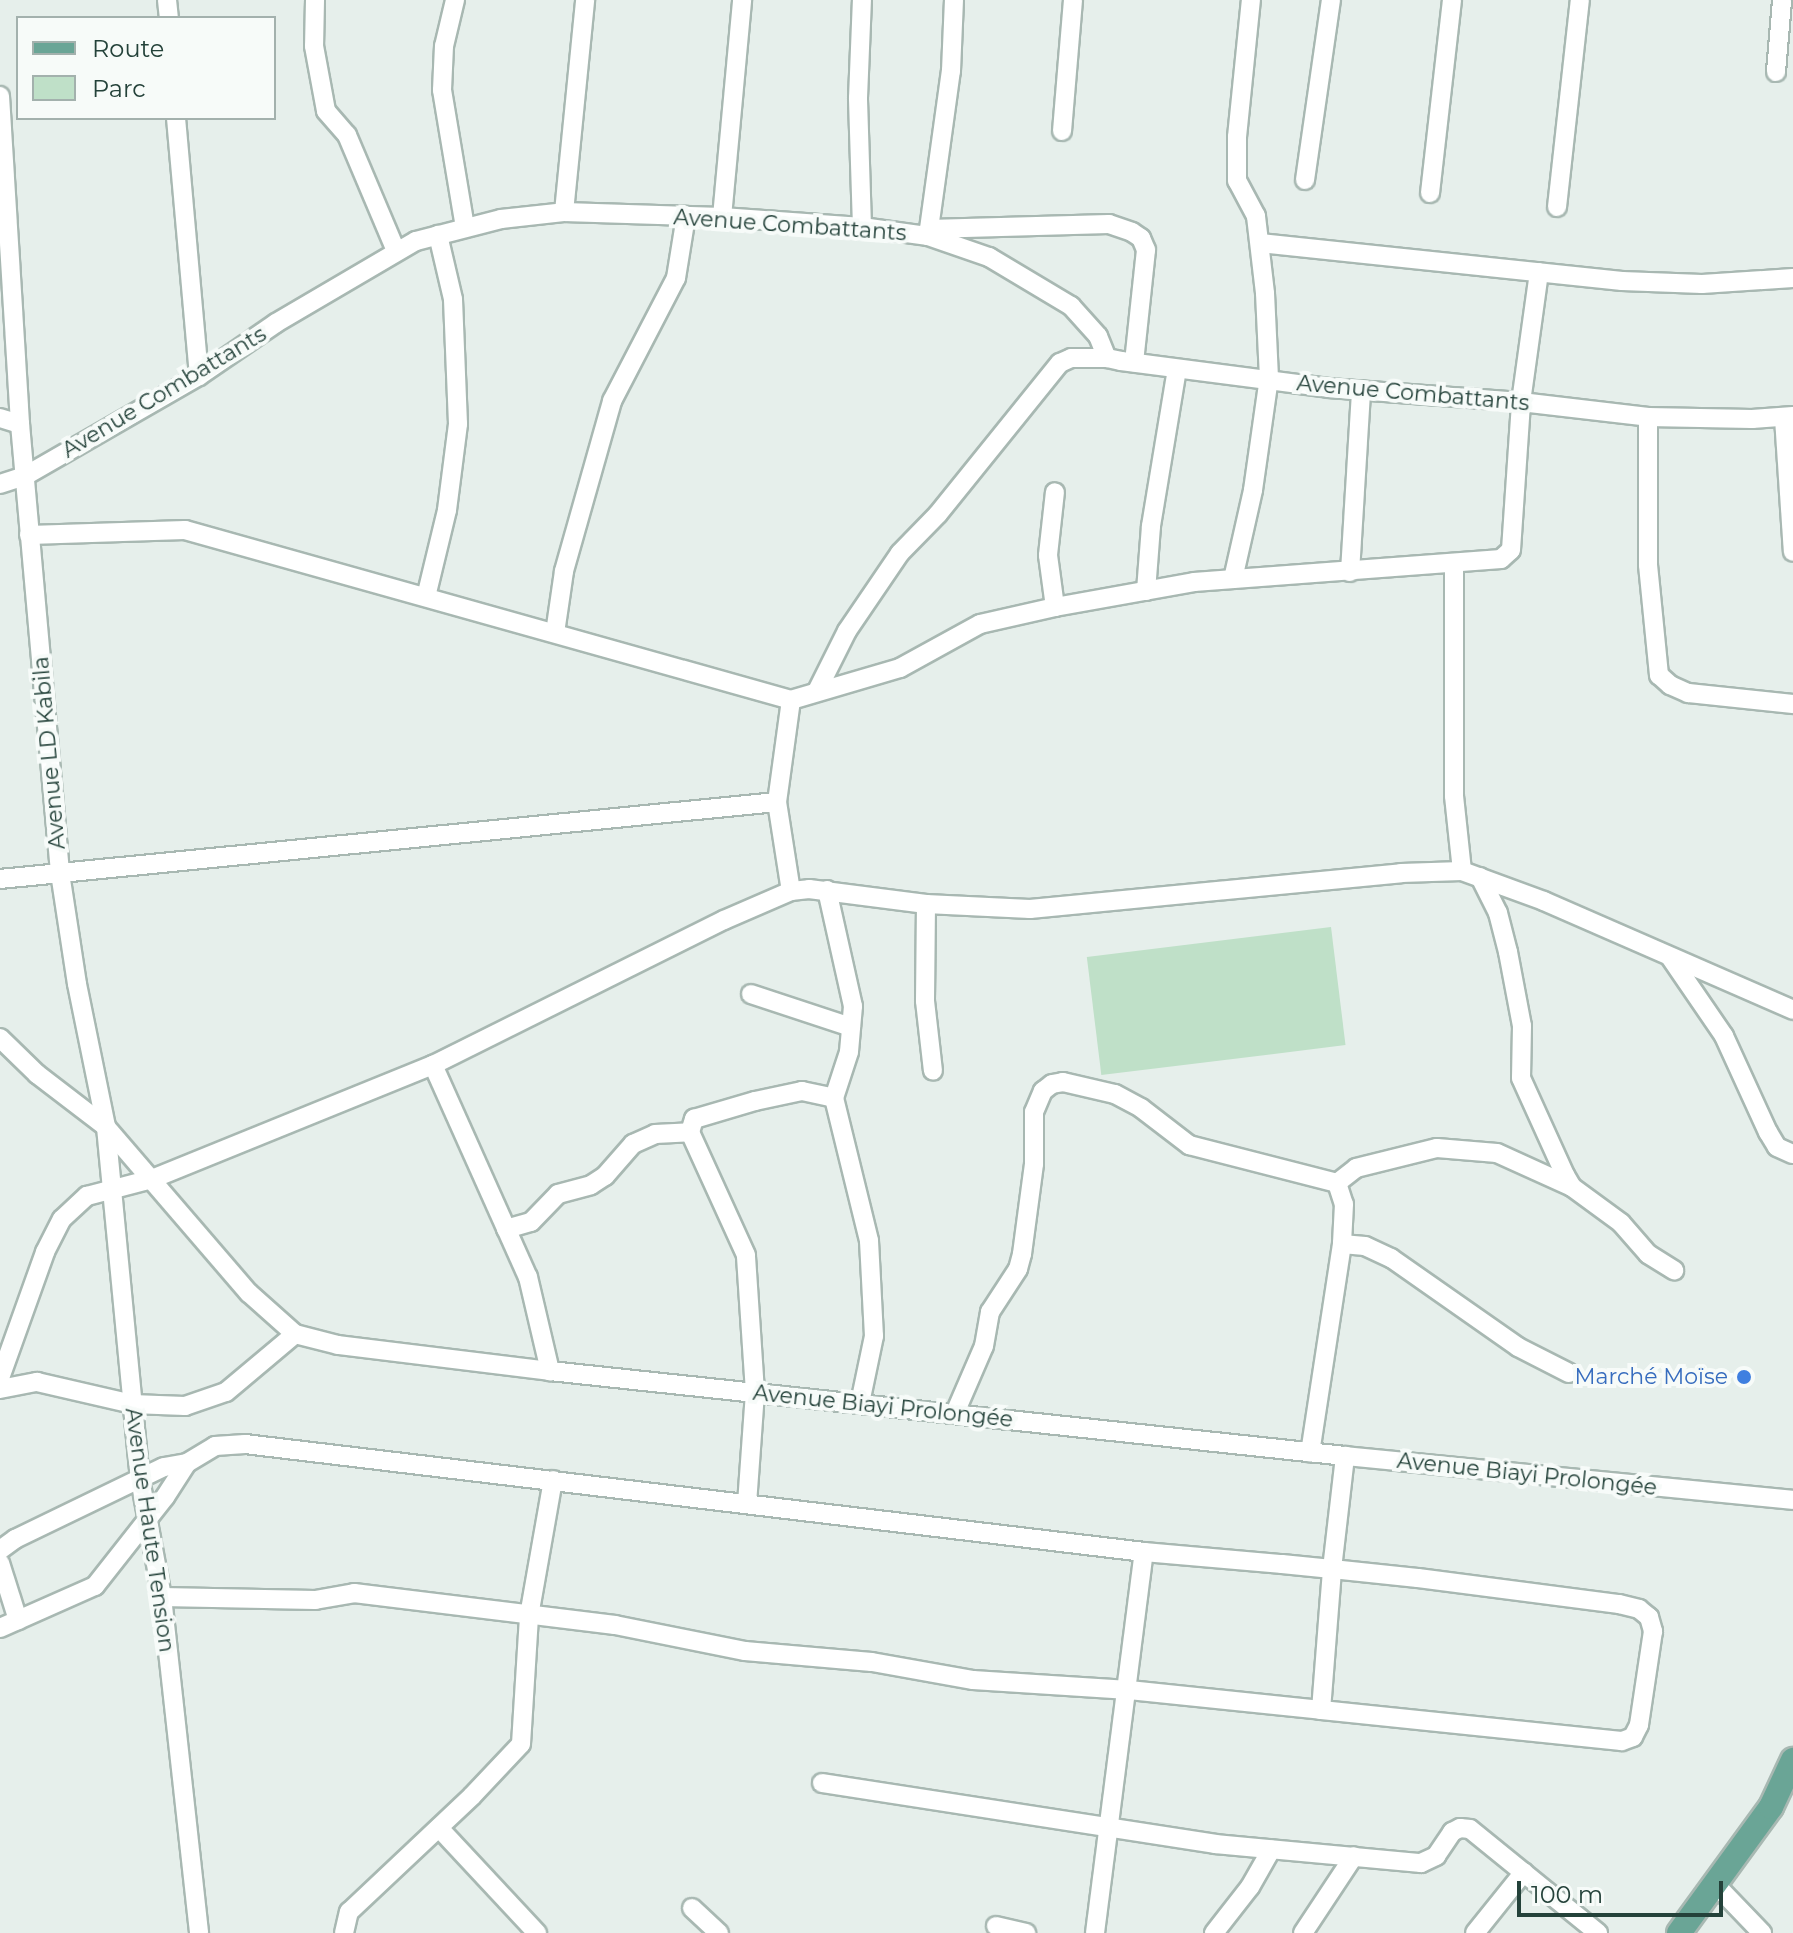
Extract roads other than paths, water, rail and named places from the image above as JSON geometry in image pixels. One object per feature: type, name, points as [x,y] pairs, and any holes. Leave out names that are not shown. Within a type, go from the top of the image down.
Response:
[{"type":"main road","points":[[1679,1933],[1771,1807],[1793,1760]]},
{"type":"street","points":[[315,0],[314,46],[326,111],[345,132],[396,251]]},
{"type":"street","points":[[455,0],[444,46],[442,90],[465,227]]},
{"type":"street","points":[[564,212],[585,0]]},
{"type":"street","points":[[722,217],[742,0]]},
{"type":"street","points":[[862,0],[858,98],[862,227]]},
{"type":"street","points":[[954,0],[951,71],[928,232],[1109,224],[1132,232],[1141,238],[1146,250],[1134,362]]},
{"type":"street","points":[[1062,131],[1073,0]]},
{"type":"street","points":[[1233,579],[1253,490],[1269,378],[1256,216],[1237,181],[1237,137],[1251,0]]},
{"type":"street","points":[[1305,180],[1331,0]]},
{"type":"street","points":[[1430,193],[1452,0]]},
{"type":"street","points":[[1557,207],[1580,0]]},
{"type":"street","points":[[1776,72],[1782,0]]},
{"type":"street","name":"Avenue LD Kabila","points":[[0,96],[20,424],[60,873],[77,984],[106,1127]]},
{"type":"street","points":[[176,120],[199,376]]},
{"type":"street","name":"Avenue Combattants","points":[[0,484],[25,476],[199,376],[276,323],[396,251],[465,227],[501,219],[564,212],[722,217],[928,232],[989,257],[1071,306],[1098,336],[1107,358],[1361,390],[1521,402],[1648,417],[1788,417]]},
{"type":"street","points":[[555,633],[564,571],[612,401],[676,278],[686,216]]},
{"type":"street","points":[[426,597],[447,510],[458,424],[453,299],[438,235]]},
{"type":"street","points":[[1260,243],[1622,281],[1702,284],[1793,278]]},
{"type":"street","points":[[29,535],[185,530],[791,700],[900,668],[980,624],[1055,607],[1171,585],[1501,559],[1511,550],[1521,402],[1539,272]]},
{"type":"street","points":[[817,691],[847,631],[900,553],[938,514],[1060,363],[1071,358],[1107,358]]},
{"type":"street","points":[[1146,591],[1151,526],[1177,369]]},
{"type":"street","points":[[1350,572],[1361,390]]},
{"type":"street","points":[[1648,417],[1648,565],[1659,675],[1670,685],[1688,693],[1793,704]]},
{"type":"street","points":[[1788,417],[1793,552]]},
{"type":"street","points":[[0,418],[20,424]]},
{"type":"street","points":[[1055,492],[1048,555],[1055,607]]},
{"type":"street","points":[[1454,565],[1454,796],[1462,871]]},
{"type":"street","points":[[791,700],[777,802],[791,891]]},
{"type":"street","points":[[0,879],[193,857],[777,802]]},
{"type":"street","points":[[0,1378],[45,1252],[62,1219],[87,1196],[152,1179],[433,1065],[724,920],[791,891],[827,890],[926,904],[1030,909],[1401,873],[1462,871],[1544,901],[1793,1010]]},
{"type":"street","points":[[1480,877],[1498,913],[1508,952],[1522,1026],[1521,1078],[1572,1187]]},
{"type":"street","points":[[827,890],[853,1006],[849,1052],[834,1098],[869,1241],[874,1336],[860,1403]]},
{"type":"street","points":[[926,904],[925,1001],[933,1071]]},
{"type":"street","points":[[1670,957],[1724,1036],[1777,1147],[1793,1154]]},
{"type":"street","points":[[751,994],[851,1027]]},
{"type":"street","points":[[0,1038],[37,1074],[106,1127],[249,1293],[295,1334],[226,1392],[185,1406],[132,1404],[37,1382],[0,1389]]},
{"type":"street","points":[[433,1065],[528,1277],[550,1371]]},
{"type":"street","points":[[955,1413],[984,1346],[990,1312],[1018,1269],[1034,1164],[1034,1112],[1043,1091],[1052,1084],[1083,1084],[1115,1094],[1141,1108],[1189,1145],[1337,1183]]},
{"type":"street","points":[[747,1504],[755,1392],[746,1255],[690,1132],[694,1119],[755,1101],[802,1091],[834,1098]]},
{"type":"street","name":"Avenue Haute Tension","points":[[106,1127],[140,1479],[162,1597],[199,1933]]},
{"type":"street","points":[[506,1229],[531,1222],[558,1194],[591,1185],[605,1176],[633,1144],[655,1134],[690,1132]]},
{"type":"street","points":[[1337,1183],[1356,1168],[1437,1148],[1497,1153],[1572,1187],[1621,1223],[1662,1266],[1674,1270]]},
{"type":"street","points":[[1310,1453],[1342,1244],[1344,1204],[1337,1183]]},
{"type":"street","points":[[1342,1244],[1365,1246],[1391,1258],[1518,1347],[1569,1373]]},
{"type":"street","name":"Avenue Biayi Prolongée","points":[[295,1334],[338,1345],[550,1371],[1310,1453],[1793,1500]]},
{"type":"street","points":[[0,1550],[15,1539],[164,1467],[187,1463],[215,1446],[245,1444],[1144,1552],[1332,1569],[1619,1604],[1639,1609],[1649,1617],[1653,1652],[1639,1725],[1633,1737],[1622,1741],[1129,1690],[973,1680],[872,1662],[745,1651],[615,1625],[354,1593],[315,1600],[162,1597]]},
{"type":"street","points":[[1321,1710],[1345,1456]]},
{"type":"street","points":[[0,1628],[95,1586],[187,1463]]},
{"type":"street","points":[[344,1933],[349,1912],[439,1828],[521,1744],[529,1616],[553,1480]]},
{"type":"street","points":[[1095,1933],[1129,1690],[1144,1552]]},
{"type":"street","points":[[0,1563],[18,1620]]},
{"type":"street","points":[[822,1783],[1271,1850],[1428,1863],[1452,1832],[1460,1828],[1483,1838],[1598,1933]]},
{"type":"street","points":[[439,1828],[537,1933]]},
{"type":"street","points":[[1214,1933],[1250,1887],[1271,1850]]},
{"type":"street","points":[[1303,1933],[1354,1856]]},
{"type":"street","points":[[1475,1933],[1524,1872]]},
{"type":"street","points":[[1715,1884],[1762,1933]]},
{"type":"street","points":[[692,1908],[719,1933]]},
{"type":"street","points":[[996,1926],[1026,1933]]},
{"type":"place","name":"Marché Moïse","points":[[1744,1377]]}]
